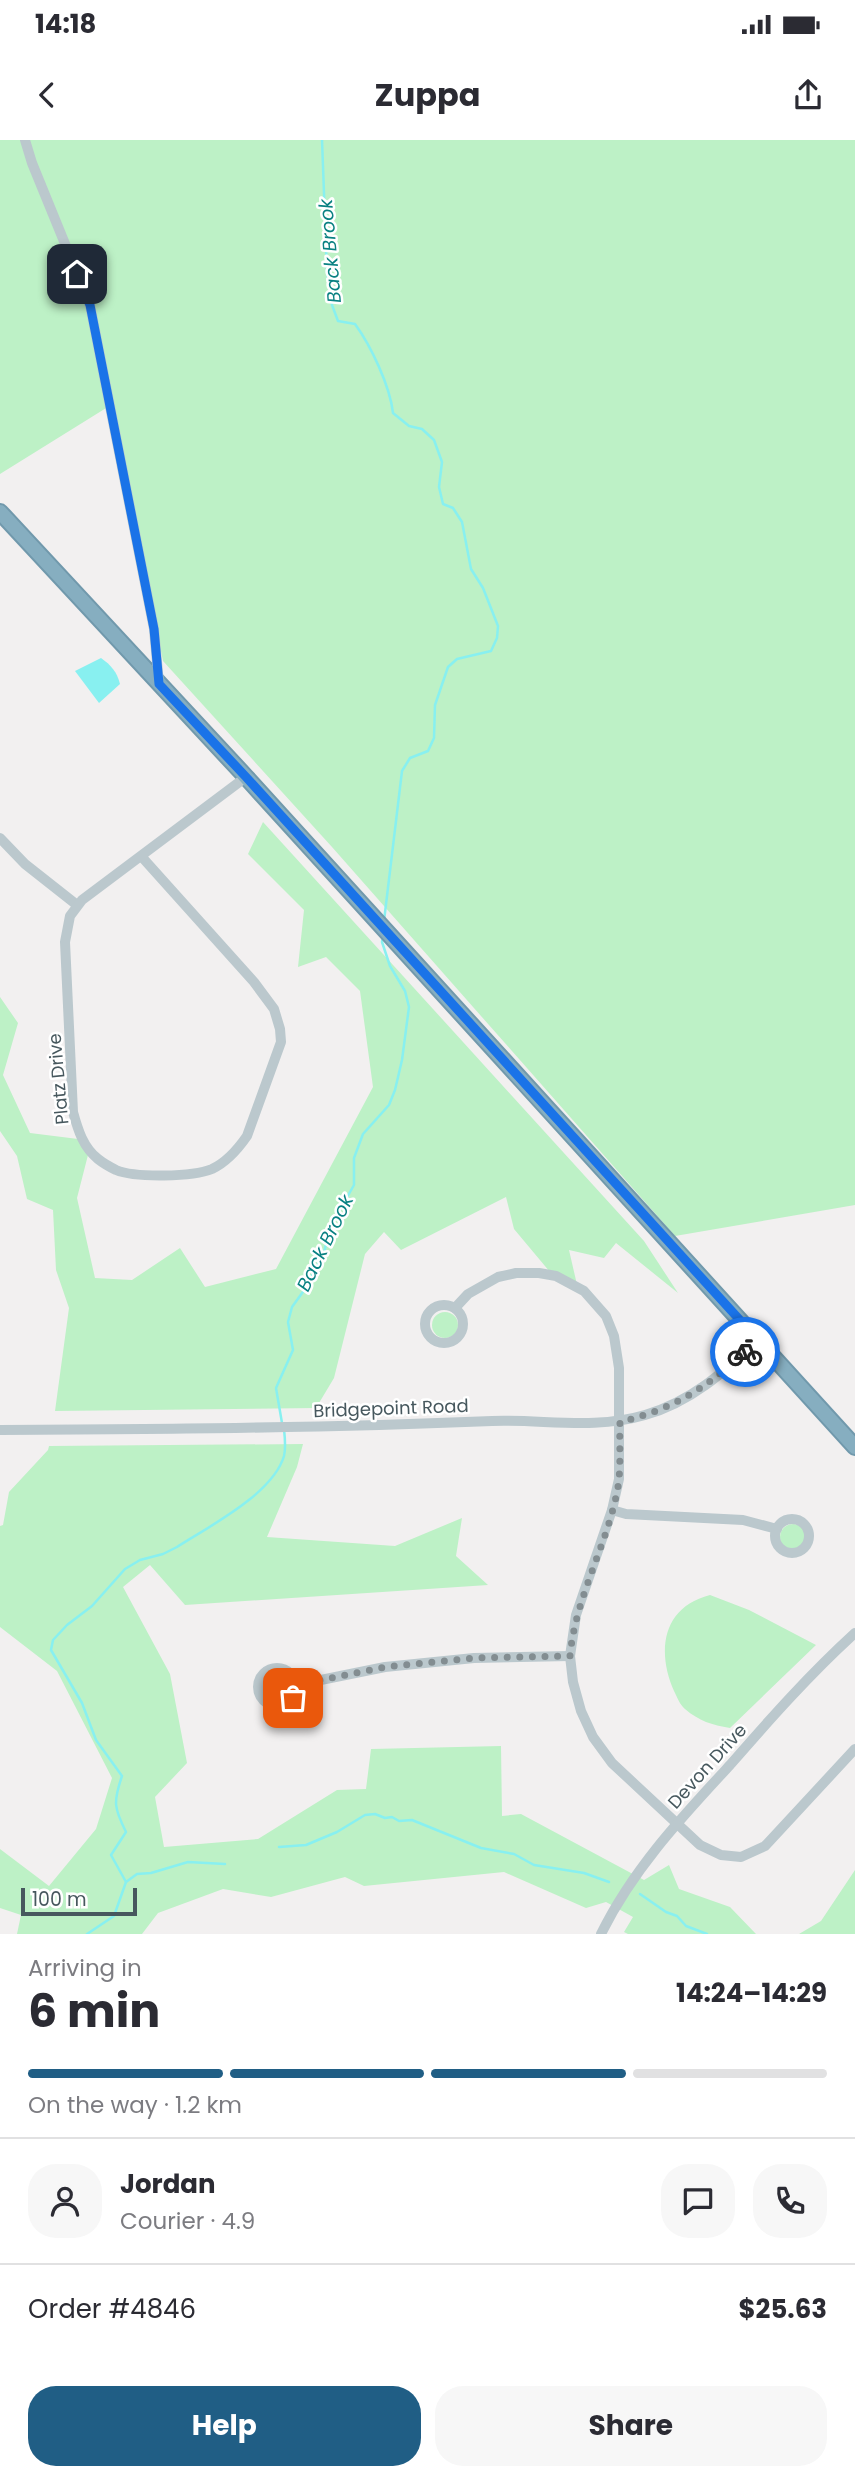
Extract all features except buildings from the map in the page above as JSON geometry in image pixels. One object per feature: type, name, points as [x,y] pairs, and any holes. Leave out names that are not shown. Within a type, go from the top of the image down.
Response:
[{"type":"highway","points":[[0,512],[246,777],[855,1447]]},
{"type":"street","points":[[25,140],[90,305],[154,629],[159,684]]},
{"type":"street","points":[[0,838],[25,864],[77,905],[246,777]]},
{"type":"street","name":"Platz Drive","points":[[77,905],[67,925],[65,942],[73,1112],[84,1144],[98,1159],[117,1170],[131,1174],[198,1173],[220,1165],[247,1136],[279,1051],[280,1029],[267,997],[141,856]]},
{"type":"street","points":[[455,1308],[468,1294],[498,1277],[516,1273],[539,1273],[556,1276],[584,1291],[606,1316],[614,1336],[620,1368],[619,1479],[612,1510],[576,1615],[570,1656],[576,1698],[593,1737],[612,1763],[700,1845],[712,1852],[731,1857],[753,1853],[765,1846],[855,1749]]},
{"type":"street","name":"Bridgepoint Road","points":[[0,1430],[292,1427],[500,1421],[583,1424],[620,1422],[664,1409],[694,1394],[758,1340]]},
{"type":"street","points":[[612,1510],[626,1514],[743,1520],[777,1529]]},
{"type":"street","name":"Devon Drive","points":[[601,1934],[634,1878],[677,1823],[802,1684],[855,1633]]},
{"type":"street","points":[[296,1685],[385,1667],[474,1658],[570,1656]]},
{"type":"green space","points":[[0,140],[855,140],[855,1205],[675,1236],[332,847],[163,661],[111,405],[0,474]]},
{"type":"green space","points":[[263,822],[644,1241],[678,1293],[616,1243],[604,1258],[569,1250],[578,1289],[555,1278],[514,1229],[506,1197],[401,1250],[384,1232],[365,1254],[334,1378],[316,1408],[55,1411],[69,1308],[56,1270],[53,1210],[27,1199],[17,1156],[0,1131],[0,997],[18,1023],[3,1075],[30,1133],[78,1139],[88,1155],[77,1198],[95,1278],[132,1280],[180,1248],[205,1287],[276,1269],[373,1087],[360,991],[326,957],[298,967],[304,910],[248,854]]},
{"type":"green space","points":[[445,1312],[454,1316],[458,1325],[454,1334],[445,1338],[436,1334],[432,1325],[436,1316]]},
{"type":"green space","points":[[303,1444],[297,1467],[267,1537],[395,1546],[462,1518],[456,1556],[488,1585],[185,1605],[150,1565],[123,1587],[170,1674],[187,1763],[155,1797],[164,1847],[258,1839],[337,1790],[366,1789],[371,1749],[501,1746],[502,1816],[521,1814],[644,1880],[669,1865],[679,1889],[730,1907],[756,1934],[628,1934],[624,1932],[633,1917],[606,1902],[586,1908],[504,1872],[364,1886],[345,1877],[271,1897],[223,1889],[158,1913],[142,1934],[17,1934],[21,1915],[0,1908],[0,1849],[49,1886],[96,1829],[112,1778],[57,1671],[0,1627],[0,1526],[3,1525],[9,1492],[49,1446]]},
{"type":"green space","points":[[793,1524],[802,1528],[806,1537],[802,1546],[793,1550],[784,1546],[780,1537],[784,1528]]},
{"type":"green space","points":[[710,1595],[749,1610],[816,1645],[730,1728],[706,1722],[683,1707],[668,1676],[665,1660],[665,1646],[673,1620],[682,1609]]},
{"type":"green space","points":[[277,1676],[286,1680],[290,1689],[286,1698],[277,1702],[268,1698],[264,1689],[268,1680]]},
{"type":"green space","points":[[855,1870],[855,1934],[799,1934],[821,1921]]},
{"type":"water","points":[[101,658],[113,669],[120,684],[99,703],[75,671]]},
{"type":"waterway","name":"Back Brook","points":[[322,140],[327,272],[332,305],[338,321],[355,324],[367,343],[384,379],[393,413],[409,426],[422,429],[434,440],[442,462],[439,487],[443,504],[453,508],[462,522],[471,569],[483,588],[498,626],[497,638],[491,651],[457,659],[448,667],[435,705],[434,738],[428,751],[410,758],[402,771],[384,921]]},
{"type":"waterway","name":"Back Brook","points":[[282,1423],[276,1388],[293,1350],[288,1322],[292,1307],[324,1253],[330,1227],[354,1185],[354,1158],[363,1134],[389,1105],[402,1060],[409,1007],[405,991],[390,966],[382,942],[383,935]]},
{"type":"waterway","name":"Back Brook","points":[[87,1934],[114,1916],[126,1882],[111,1855],[126,1832],[116,1805],[122,1776],[96,1740],[82,1703],[51,1650],[53,1640],[67,1625],[92,1606],[125,1569],[140,1560],[177,1547],[253,1496],[278,1470],[284,1456],[284,1429]]},
{"type":"waterway","points":[[279,1847],[306,1845],[337,1832],[365,1815],[375,1814],[399,1821],[412,1820],[481,1848],[514,1854],[534,1865],[584,1873],[609,1882]]},
{"type":"waterway","points":[[126,1882],[137,1874],[151,1873],[188,1862],[225,1864]]},
{"type":"waterway","points":[[640,1894],[666,1912],[677,1916],[686,1926],[707,1934]]},
{"type":"way so far","points":[[293,1698],[296,1685],[385,1667],[474,1658],[570,1656],[576,1615],[616,1496],[620,1462],[620,1422],[664,1409],[694,1394],[745,1352]]},
{"type":"route","points":[[77,274],[90,305],[154,629],[159,684],[758,1340],[745,1352]]}]
